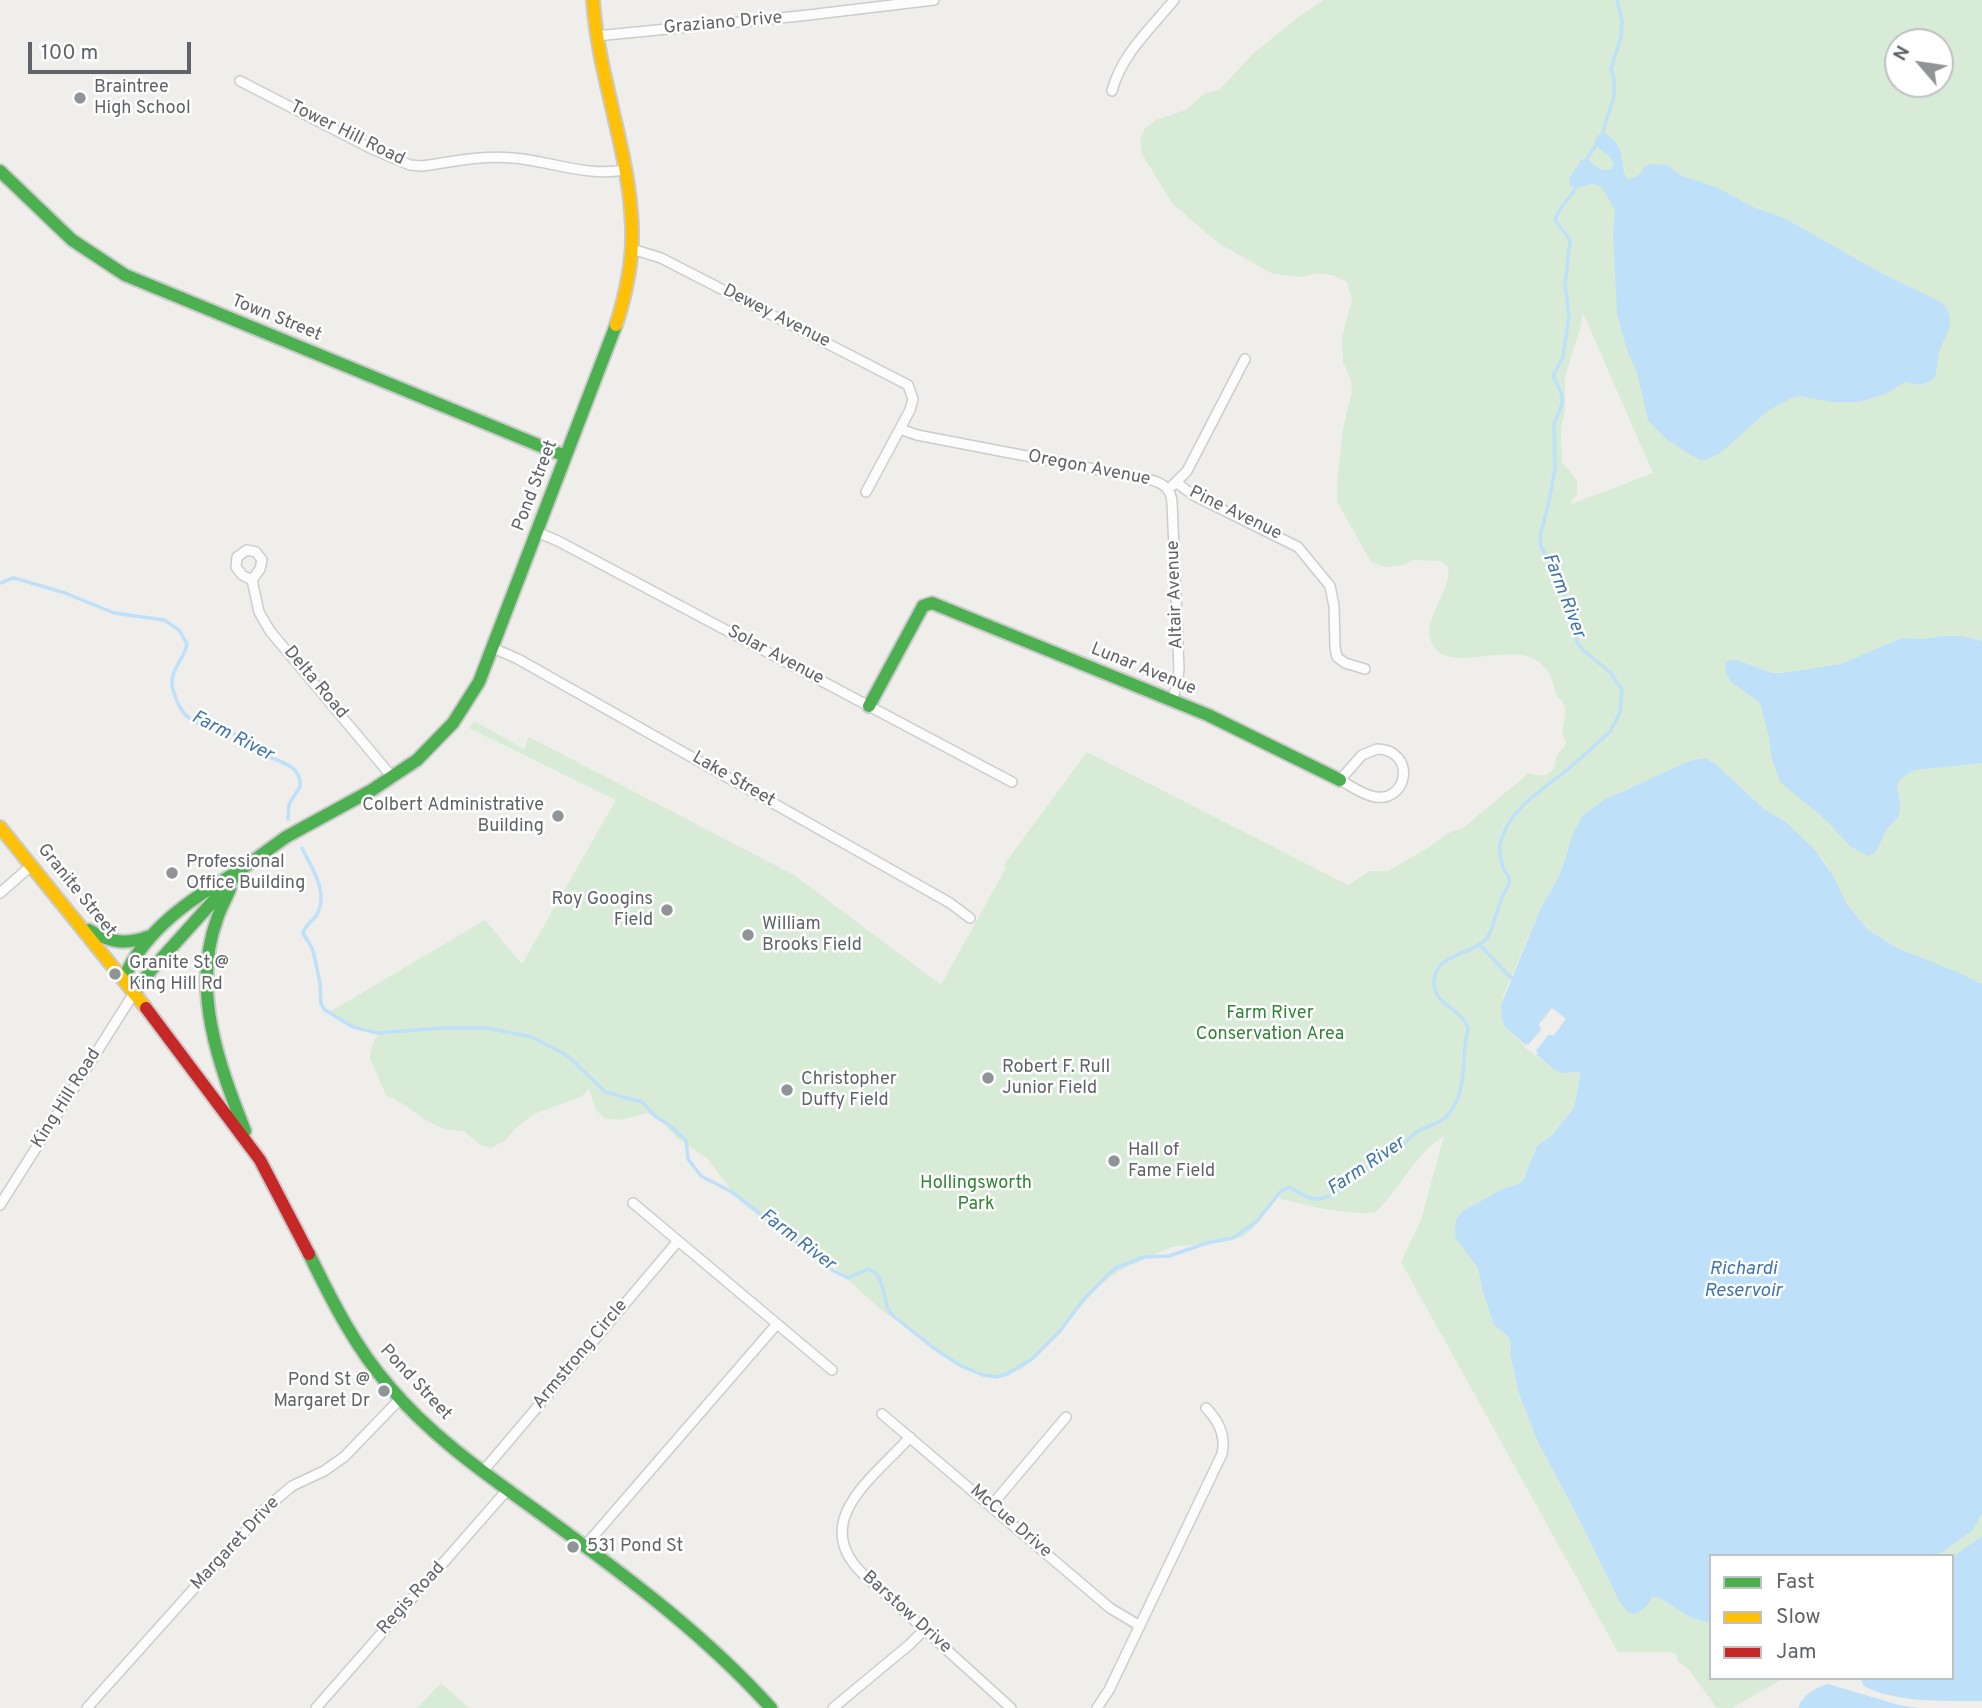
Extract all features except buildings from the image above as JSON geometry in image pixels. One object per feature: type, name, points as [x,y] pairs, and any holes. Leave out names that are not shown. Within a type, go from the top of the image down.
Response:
[{"type":"main road","name":"Pond Street","points":[[593,0],[604,84],[631,214],[632,249],[628,282],[620,316],[479,682],[453,723],[424,754],[393,778],[296,831],[203,892],[159,929],[137,953],[124,978],[254,1151],[289,1210],[346,1328],[400,1399],[432,1429],[710,1645],[753,1686],[771,1708]]},
{"type":"main road","name":"Town Street","points":[[0,171],[69,240],[125,275],[565,456]]},
{"type":"main road","name":"Lunar Avenue","points":[[869,706],[927,603],[1218,719],[1340,780]]},
{"type":"main road","name":"Granite Street","points":[[0,827],[124,978]]},
{"type":"main road","name":"Pond Street","points":[[134,993],[152,969],[243,868]]},
{"type":"main road","points":[[243,868],[224,900],[213,928],[205,978],[219,1054],[254,1151]]},
{"type":"main road","points":[[75,918],[97,935],[120,944],[137,942],[159,929]]},
{"type":"street","name":"Graziano Drive","points":[[596,36],[934,0]]},
{"type":"street","points":[[1112,91],[1117,74],[1126,59],[1174,0]]},
{"type":"street","name":"Tower Hill Road","points":[[240,81],[372,149],[410,165],[497,157],[523,159],[595,173],[624,170]]},
{"type":"street","name":"Dewey Avenue","points":[[632,249],[661,258],[908,385],[913,394],[910,410],[900,429]]},
{"type":"street","name":"Oregon Avenue","points":[[900,429],[917,435],[1151,480],[1168,489],[1177,483],[1186,471],[1245,359]]},
{"type":"street","points":[[866,492],[900,429]]},
{"type":"street","name":"Pine Avenue","points":[[1177,483],[1193,495],[1291,542],[1305,554],[1323,576],[1332,593],[1337,657],[1345,663],[1365,669]]},
{"type":"street","name":"Altair Avenue","points":[[1168,489],[1172,502],[1179,669],[1172,700]]},
{"type":"street","name":"Solar Avenue","points":[[537,532],[1012,782]]},
{"type":"street","name":"Delta Road","points":[[252,580],[259,612],[270,631],[393,778]]},
{"type":"street","name":"Lake Street","points":[[493,648],[518,659],[687,754],[970,918]]},
{"type":"street","name":"Lunar Avenue","points":[[1373,749],[1392,752],[1403,766],[1404,775],[1400,786],[1384,797],[1371,796],[1340,780],[1362,755],[1373,749]]},
{"type":"street","points":[[0,893],[32,865]]},
{"type":"street","name":"King Hill Road","points":[[0,1205],[134,993]]},
{"type":"street","points":[[633,1203],[832,1370]]},
{"type":"street","name":"Armstrong Circle","points":[[484,1470],[678,1241]]},
{"type":"street","points":[[584,1547],[777,1324]]},
{"type":"street","name":"Margaret Drive","points":[[87,1708],[266,1508],[292,1486],[324,1471],[344,1457],[400,1399]]},
{"type":"street","points":[[1097,1708],[1110,1690],[1222,1454],[1222,1433],[1206,1408]]},
{"type":"street","name":"McCue Drive","points":[[883,1414],[1110,1608],[1140,1626]]},
{"type":"street","points":[[990,1506],[1066,1417]]},
{"type":"street","name":"Barstow Drive","points":[[910,1437],[853,1497],[845,1519],[844,1542],[847,1555],[856,1567],[1012,1708]]},
{"type":"street","name":"Regis Road","points":[[316,1708],[508,1489]]},
{"type":"street","points":[[833,1708],[924,1630]]},
{"type":"green space","points":[[1323,0],[1982,0],[1982,984],[1897,948],[1868,930],[1847,904],[1825,862],[1786,822],[1764,809],[1717,765],[1689,761],[1630,787],[1594,807],[1568,848],[1560,874],[1540,910],[1503,996],[1502,1020],[1519,1041],[1553,1069],[1568,1073],[1579,1072],[1574,1108],[1552,1135],[1537,1146],[1519,1184],[1502,1189],[1463,1211],[1472,1259],[1478,1268],[1493,1324],[1509,1337],[1519,1394],[1538,1442],[1619,1601],[1636,1614],[1646,1607],[1653,1597],[1658,1597],[1691,1618],[1709,1622],[1709,1680],[1781,1680],[1732,1708],[1717,1708],[1672,1652],[1618,1652],[1401,1262],[1421,1220],[1444,1136],[1416,1162],[1376,1212],[1328,1210],[1281,1199],[1276,1194],[1252,1229],[1242,1237],[1171,1247],[1122,1269],[1099,1285],[1061,1330],[1023,1368],[1005,1376],[983,1375],[965,1367],[879,1308],[835,1268],[793,1240],[761,1212],[737,1198],[707,1158],[677,1138],[659,1118],[647,1113],[620,1120],[604,1118],[596,1110],[589,1089],[581,1097],[534,1114],[506,1140],[491,1148],[480,1145],[464,1131],[432,1123],[386,1095],[370,1058],[373,1042],[379,1034],[342,1022],[328,1013],[485,920],[522,964],[616,800],[469,728],[474,721],[524,749],[529,737],[794,875],[941,985],[1006,868],[1003,866],[1087,752],[1348,885],[1370,871],[1388,871],[1446,834],[1463,828],[1529,773],[1543,775],[1552,771],[1566,742],[1563,728],[1565,706],[1556,695],[1548,671],[1533,659],[1515,654],[1455,658],[1439,652],[1430,638],[1429,630],[1446,585],[1448,566],[1440,561],[1413,560],[1405,565],[1386,567],[1371,562],[1337,502],[1343,429],[1352,392],[1351,380],[1343,362],[1342,338],[1352,299],[1347,282],[1333,275],[1317,273],[1303,277],[1273,274],[1218,243],[1172,203],[1142,154],[1140,140],[1145,128],[1156,120],[1186,110],[1205,93],[1219,90],[1254,53]],"holes":[[[1583,313],[1653,473],[1569,505],[1577,494],[1577,480],[1562,462],[1561,429],[1565,411],[1565,377]]]},
{"type":"green space","points":[[1982,1513],[1982,1536],[1954,1556],[1940,1554],[1973,1529]]},
{"type":"green space","points":[[441,1683],[469,1708],[417,1708]]},
{"type":"water","points":[[1604,133],[1617,143],[1628,180],[1639,175],[1644,167],[1651,164],[1667,165],[1682,176],[1716,187],[1753,207],[1784,218],[1883,274],[1939,301],[1950,315],[1950,322],[1940,349],[1934,379],[1921,385],[1905,382],[1888,393],[1859,402],[1831,402],[1801,396],[1792,398],[1769,410],[1720,453],[1706,460],[1700,460],[1666,439],[1648,420],[1637,372],[1627,350],[1617,314],[1613,233],[1615,210],[1601,186],[1592,184],[1576,188],[1570,185],[1569,179],[1581,160],[1587,158],[1600,169],[1611,169],[1614,164],[1612,160],[1594,142],[1598,135]]},
{"type":"water","points":[[1961,636],[1982,641],[1982,763],[1915,770],[1901,779],[1897,788],[1900,803],[1897,819],[1887,829],[1875,852],[1868,856],[1850,846],[1826,820],[1780,782],[1772,759],[1760,703],[1730,681],[1725,669],[1726,663],[1737,660],[1772,673],[1783,673],[1841,664],[1902,638]]},
{"type":"water","name":"Richardi Reservoir","points":[[1705,758],[1717,765],[1764,809],[1786,822],[1815,850],[1832,874],[1847,904],[1868,930],[1897,948],[1982,984],[1982,1513],[1973,1530],[1940,1554],[1709,1554],[1709,1622],[1691,1618],[1658,1597],[1653,1597],[1646,1607],[1636,1614],[1629,1613],[1619,1601],[1538,1442],[1519,1394],[1509,1337],[1493,1324],[1478,1268],[1455,1237],[1456,1219],[1463,1211],[1502,1189],[1519,1184],[1537,1146],[1552,1135],[1574,1108],[1579,1072],[1561,1073],[1553,1069],[1505,1027],[1501,1005],[1540,910],[1560,874],[1573,834],[1583,815],[1604,800],[1689,761]]},
{"type":"water","points":[[1982,1536],[1982,1701],[1906,1698],[1877,1692],[1864,1686],[1861,1680],[1954,1680],[1954,1556]]},
{"type":"water","points":[[1828,1684],[1918,1708],[1798,1708],[1810,1692]]},
{"type":"pier","points":[[1552,1008],[1566,1019],[1554,1035],[1548,1035],[1535,1055],[1524,1047],[1541,1030],[1539,1024]]},
{"type":"waterway","name":"Farm River","points":[[1602,135],[1614,96],[1611,69],[1621,37],[1622,21],[1617,0]]},
{"type":"waterway","name":"Farm River","points":[[1585,162],[1598,142]]},
{"type":"waterway","name":"Farm River","points":[[302,848],[315,873],[320,890],[320,907],[303,933],[312,948],[320,983],[321,1004],[325,1010],[353,1027],[377,1033],[440,1028],[488,1028],[532,1037],[568,1056],[605,1092],[642,1102],[686,1140],[688,1159],[701,1176],[732,1192],[832,1270],[848,1278],[868,1269],[874,1272],[881,1282],[891,1314],[931,1346],[961,1366],[983,1375],[996,1377],[1007,1374],[1032,1359],[1115,1268],[1144,1257],[1169,1256],[1207,1243],[1233,1238],[1257,1221],[1281,1191],[1289,1187],[1314,1199],[1329,1196],[1363,1170],[1396,1152],[1416,1132],[1444,1118],[1456,1102],[1462,1081],[1468,1028],[1460,1016],[1438,997],[1434,983],[1436,973],[1440,965],[1447,960],[1481,944],[1487,938],[1509,883],[1509,877],[1502,865],[1500,844],[1517,812],[1610,732],[1620,713],[1622,690],[1611,673],[1577,642],[1564,593],[1541,546],[1540,536],[1555,469],[1554,424],[1562,404],[1562,395],[1553,376],[1563,357],[1569,316],[1565,285],[1570,240],[1555,220],[1576,186]]},
{"type":"waterway","name":"Farm River","points":[[0,583],[18,579],[65,593],[114,613],[164,620],[179,630],[187,644],[172,684],[181,709],[193,721],[233,733],[254,750],[283,762],[296,772],[300,787],[289,804],[288,819]]},
{"type":"waterway","points":[[1480,945],[1511,978]]},
{"type":"traffic: fast","points":[[0,171],[72,240],[125,275],[565,456]]},
{"type":"traffic: fast","points":[[134,993],[152,969],[243,868],[286,837],[372,790],[417,760],[453,723],[479,682],[616,325]]},
{"type":"traffic: fast","points":[[869,706],[923,606],[932,603],[1208,715],[1340,780]]},
{"type":"traffic: fast","points":[[124,978],[144,945],[170,917],[234,874]]},
{"type":"traffic: fast","points":[[230,889],[218,915],[210,946],[208,1000],[218,1054],[245,1131]]},
{"type":"traffic: fast","points":[[89,930],[104,938],[119,941],[134,941],[150,936]]},
{"type":"traffic: fast","points":[[309,1254],[355,1339],[377,1371],[407,1406],[466,1459],[666,1609],[720,1657],[771,1708]]},
{"type":"traffic: slow","points":[[593,0],[601,58],[630,200],[630,266],[616,325]]},
{"type":"traffic: slow","points":[[0,827],[146,1008]]},
{"type":"traffic: jam","points":[[146,1008],[260,1160],[309,1254]]},
{"type":"place","name":"Braintree High School","points":[[80,98]]},
{"type":"place","name":"Colbert Administrative Building","points":[[558,816]]},
{"type":"place","name":"Professional Office Building","points":[[172,873]]},
{"type":"place","name":"Roy Googins Field","points":[[667,910]]},
{"type":"place","name":"William Brooks Field","points":[[748,935]]},
{"type":"place","name":"Granite St @ King Hill Rd","points":[[115,974]]},
{"type":"place","name":"Robert F. Rull Junior Field","points":[[988,1078]]},
{"type":"place","name":"Christopher Duffy Field","points":[[787,1090]]},
{"type":"place","name":"Hall of Fame Field","points":[[1114,1161]]},
{"type":"place","name":"Pond St @ Margaret Dr","points":[[384,1391]]},
{"type":"place","name":"531 Pond St","points":[[573,1547]]},
{"type":"park label","name":"Farm River Conservation Area","points":[[1270,1024]]},
{"type":"park label","name":"Hollingsworth Park","points":[[976,1194]]}]
